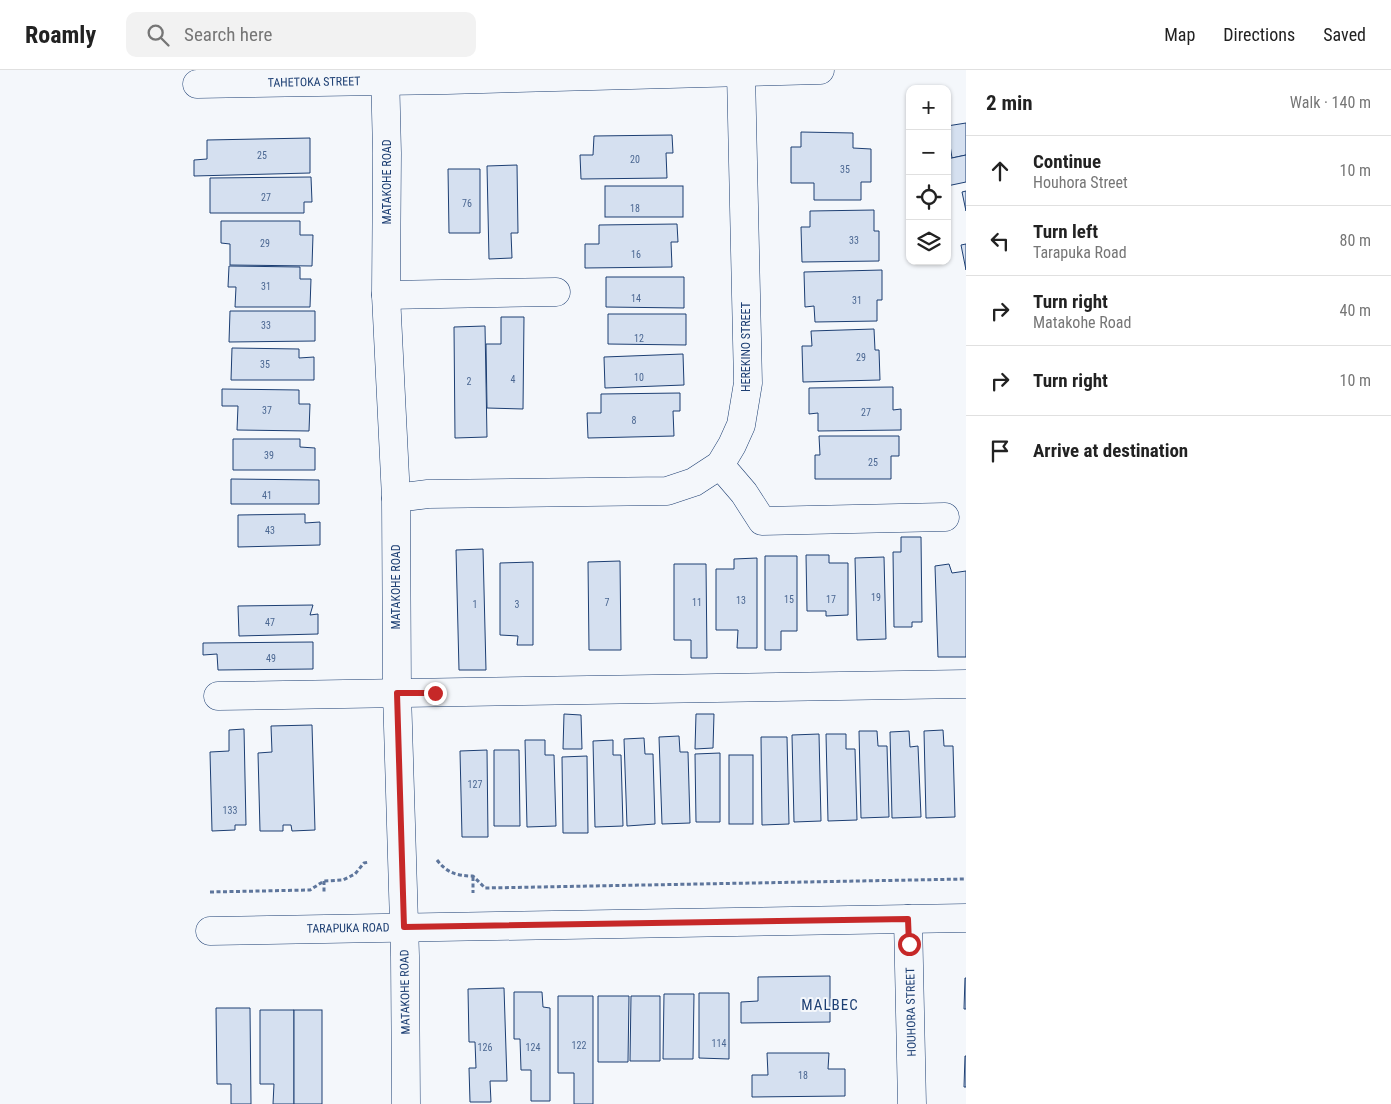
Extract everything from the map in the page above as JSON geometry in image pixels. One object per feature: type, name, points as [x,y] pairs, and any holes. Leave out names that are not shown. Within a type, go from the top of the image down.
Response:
[{"type":"street","name":"TAHETOKA STREET","points":[[197,84],[386,75],[820,70]]},
{"type":"street","name":"HEREKINO STREET","points":[[396,498],[428,494],[666,491],[694,482],[720,465],[741,425],[748,383],[741,72]]},
{"type":"street","name":"MATAKOHE ROAD","points":[[386,75],[386,295],[396,498],[397,693],[404,927],[406,1104]]},
{"type":"street","points":[[386,295],[556,292]]},
{"type":"street","points":[[720,465],[744,493],[762,521],[945,517]]},
{"type":"street","points":[[218,696],[966,684]]},
{"type":"street","name":"TARAPUKA ROAD","points":[[210,932],[966,918]]},
{"type":"street","name":"HOUHORA STREET","points":[[908,919],[912,1104]]},
{"type":"path","points":[[428,860],[438,860],[442,867],[459,876],[473,876],[485,888],[966,878]]},
{"type":"path","points":[[210,892],[310,890],[324,881],[342,880],[355,874],[364,863],[374,862]]},
{"type":"building","points":[[966,123],[966,155],[952,158],[951,125]]},
{"type":"building","points":[[801,132],[853,133],[853,148],[871,149],[871,182],[861,182],[861,200],[814,200],[814,183],[791,183],[791,147],[801,147]]},
{"type":"building","points":[[672,135],[673,153],[666,153],[667,178],[581,179],[580,155],[593,155],[594,136]]},
{"type":"building","points":[[310,138],[310,173],[194,176],[194,160],[207,159],[207,140]]},
{"type":"building","points":[[966,155],[966,182],[951,185],[951,158]]},
{"type":"building","points":[[517,165],[518,233],[511,233],[512,258],[489,259],[487,166]]},
{"type":"building","points":[[448,169],[480,169],[480,233],[449,233]]},
{"type":"building","points":[[311,177],[312,202],[304,202],[304,213],[210,213],[210,178]]},
{"type":"building","points":[[605,186],[683,186],[683,217],[605,217]]},
{"type":"building","points":[[966,191],[966,211],[962,192]]},
{"type":"building","points":[[874,210],[874,231],[879,231],[879,261],[802,262],[801,227],[810,227],[810,211]]},
{"type":"building","points":[[221,221],[300,221],[300,235],[313,235],[312,266],[230,265],[230,244],[221,243]]},
{"type":"building","points":[[677,224],[678,242],[671,242],[672,267],[585,268],[585,244],[599,244],[599,225]]},
{"type":"building","points":[[966,244],[966,270],[961,245]]},
{"type":"building","points":[[229,266],[300,267],[300,279],[311,279],[310,307],[235,307],[236,287],[228,287]]},
{"type":"building","points":[[882,270],[882,300],[877,300],[877,321],[815,322],[814,306],[805,307],[804,272]]},
{"type":"building","points":[[606,277],[684,277],[684,308],[606,307]]},
{"type":"building","points":[[230,311],[315,311],[315,341],[229,342]]},
{"type":"building","points":[[608,314],[686,314],[686,345],[608,344]]},
{"type":"building","points":[[501,317],[524,317],[523,409],[487,408],[486,344],[501,344]]},
{"type":"building","points":[[485,326],[487,437],[455,438],[454,327]]},
{"type":"building","points":[[874,329],[875,350],[879,350],[880,380],[803,382],[802,346],[812,346],[811,331]]},
{"type":"building","points":[[232,348],[299,349],[299,358],[314,357],[314,380],[231,380]]},
{"type":"building","points":[[683,354],[684,385],[605,388],[604,357]]},
{"type":"building","points":[[893,387],[893,410],[901,409],[901,430],[818,431],[818,413],[809,414],[809,388]]},
{"type":"building","points":[[222,389],[299,390],[299,404],[310,404],[309,431],[237,430],[238,406],[222,406]]},
{"type":"building","points":[[680,393],[680,411],[673,411],[674,436],[588,438],[587,413],[601,413],[601,394]]},
{"type":"building","points":[[819,436],[899,436],[899,456],[891,456],[891,479],[815,479],[815,455],[820,455]]},
{"type":"building","points":[[233,439],[300,439],[300,447],[315,448],[315,470],[233,470]]},
{"type":"building","points":[[231,479],[319,480],[319,504],[231,504]]},
{"type":"building","points":[[305,514],[305,523],[320,522],[320,545],[238,547],[238,515]]},
{"type":"building","points":[[901,537],[921,537],[922,622],[912,622],[912,627],[894,627],[893,552],[901,552]]},
{"type":"building","points":[[483,549],[486,670],[459,670],[456,550]]},
{"type":"building","points":[[806,555],[829,555],[829,563],[848,563],[848,615],[826,616],[826,611],[807,611]]},
{"type":"building","points":[[765,556],[797,556],[797,631],[781,631],[781,650],[765,650]]},
{"type":"building","points":[[884,557],[886,639],[857,640],[855,558]]},
{"type":"building","points":[[757,558],[757,648],[737,648],[738,630],[716,630],[716,569],[734,569],[734,559]]},
{"type":"building","points":[[620,561],[621,650],[589,650],[588,562]]},
{"type":"building","points":[[533,562],[533,645],[517,645],[518,636],[500,635],[500,563]]},
{"type":"building","points":[[674,564],[706,564],[707,658],[691,658],[691,640],[674,640]]},
{"type":"building","points":[[949,564],[952,573],[966,571],[966,657],[938,657],[935,566]]},
{"type":"building","points":[[313,605],[310,615],[318,614],[318,634],[239,636],[238,606]]},
{"type":"building","points":[[313,642],[313,669],[218,670],[217,654],[203,655],[203,643]]},
{"type":"building","points":[[564,714],[581,715],[582,749],[563,749]]},
{"type":"building","points":[[696,714],[714,714],[713,748],[695,749]]},
{"type":"building","points":[[312,725],[315,830],[292,831],[291,825],[283,825],[283,831],[260,831],[258,753],[272,752],[271,726]]},
{"type":"building","points":[[244,729],[246,825],[235,825],[235,830],[212,831],[210,752],[229,751],[229,730]]},
{"type":"building","points":[[943,730],[944,746],[953,746],[955,817],[926,818],[924,731]]},
{"type":"building","points":[[859,731],[877,731],[878,746],[887,746],[889,817],[861,818]]},
{"type":"building","points":[[909,731],[910,747],[918,746],[921,817],[892,818],[890,732]]},
{"type":"building","points":[[819,734],[821,821],[794,822],[792,735]]},
{"type":"building","points":[[826,734],[846,734],[846,749],[855,749],[857,820],[828,821]]},
{"type":"building","points":[[679,736],[680,752],[688,752],[690,823],[662,824],[659,737]]},
{"type":"building","points":[[761,737],[787,737],[789,824],[762,825]]},
{"type":"building","points":[[644,738],[645,754],[653,754],[655,824],[627,826],[624,739]]},
{"type":"building","points":[[525,740],[545,740],[545,755],[554,755],[556,826],[527,827]]},
{"type":"building","points":[[613,740],[613,755],[621,755],[623,826],[595,827],[593,741]]},
{"type":"building","points":[[487,750],[488,837],[462,837],[460,751]]},
{"type":"building","points":[[494,750],[519,750],[520,826],[494,826]]},
{"type":"building","points":[[720,753],[720,822],[696,822],[695,754]]},
{"type":"building","points":[[729,755],[753,755],[753,824],[729,824]]},
{"type":"building","points":[[587,756],[588,833],[563,833],[562,757]]},
{"type":"building","points":[[830,976],[830,1022],[741,1023],[741,1002],[758,1001],[758,977]]},
{"type":"building","points":[[965,978],[966,1009],[964,1009]]},
{"type":"building","points":[[504,988],[507,1081],[490,1081],[491,1102],[470,1102],[469,1068],[476,1068],[475,1042],[469,1042],[468,989]]},
{"type":"building","points":[[514,992],[542,992],[543,1007],[550,1008],[550,1101],[531,1101],[531,1070],[521,1070],[520,1039],[514,1039]]},
{"type":"building","points":[[699,993],[729,993],[729,1059],[699,1058]]},
{"type":"building","points":[[664,994],[694,994],[693,1059],[663,1059]]},
{"type":"building","points":[[558,996],[593,996],[593,1104],[574,1104],[574,1073],[558,1073]]},
{"type":"building","points":[[598,996],[629,996],[628,1062],[598,1062]]},
{"type":"building","points":[[631,996],[660,996],[660,1061],[630,1061]]},
{"type":"building","points":[[216,1008],[250,1008],[251,1104],[231,1104],[231,1084],[217,1084]]},
{"type":"building","points":[[260,1010],[294,1010],[294,1104],[273,1104],[274,1084],[260,1084]]},
{"type":"building","points":[[294,1010],[322,1010],[322,1104],[294,1104]]},
{"type":"building","points":[[767,1053],[829,1053],[828,1069],[845,1069],[845,1096],[752,1097],[752,1075],[768,1075]]},
{"type":"building","points":[[965,1056],[966,1087],[964,1087]]},
{"type":"district","name":"MALBEC","points":[[830,1005]]},
{"type":"route","points":[[435,693],[397,693],[404,927],[908,919],[909,944]]}]
